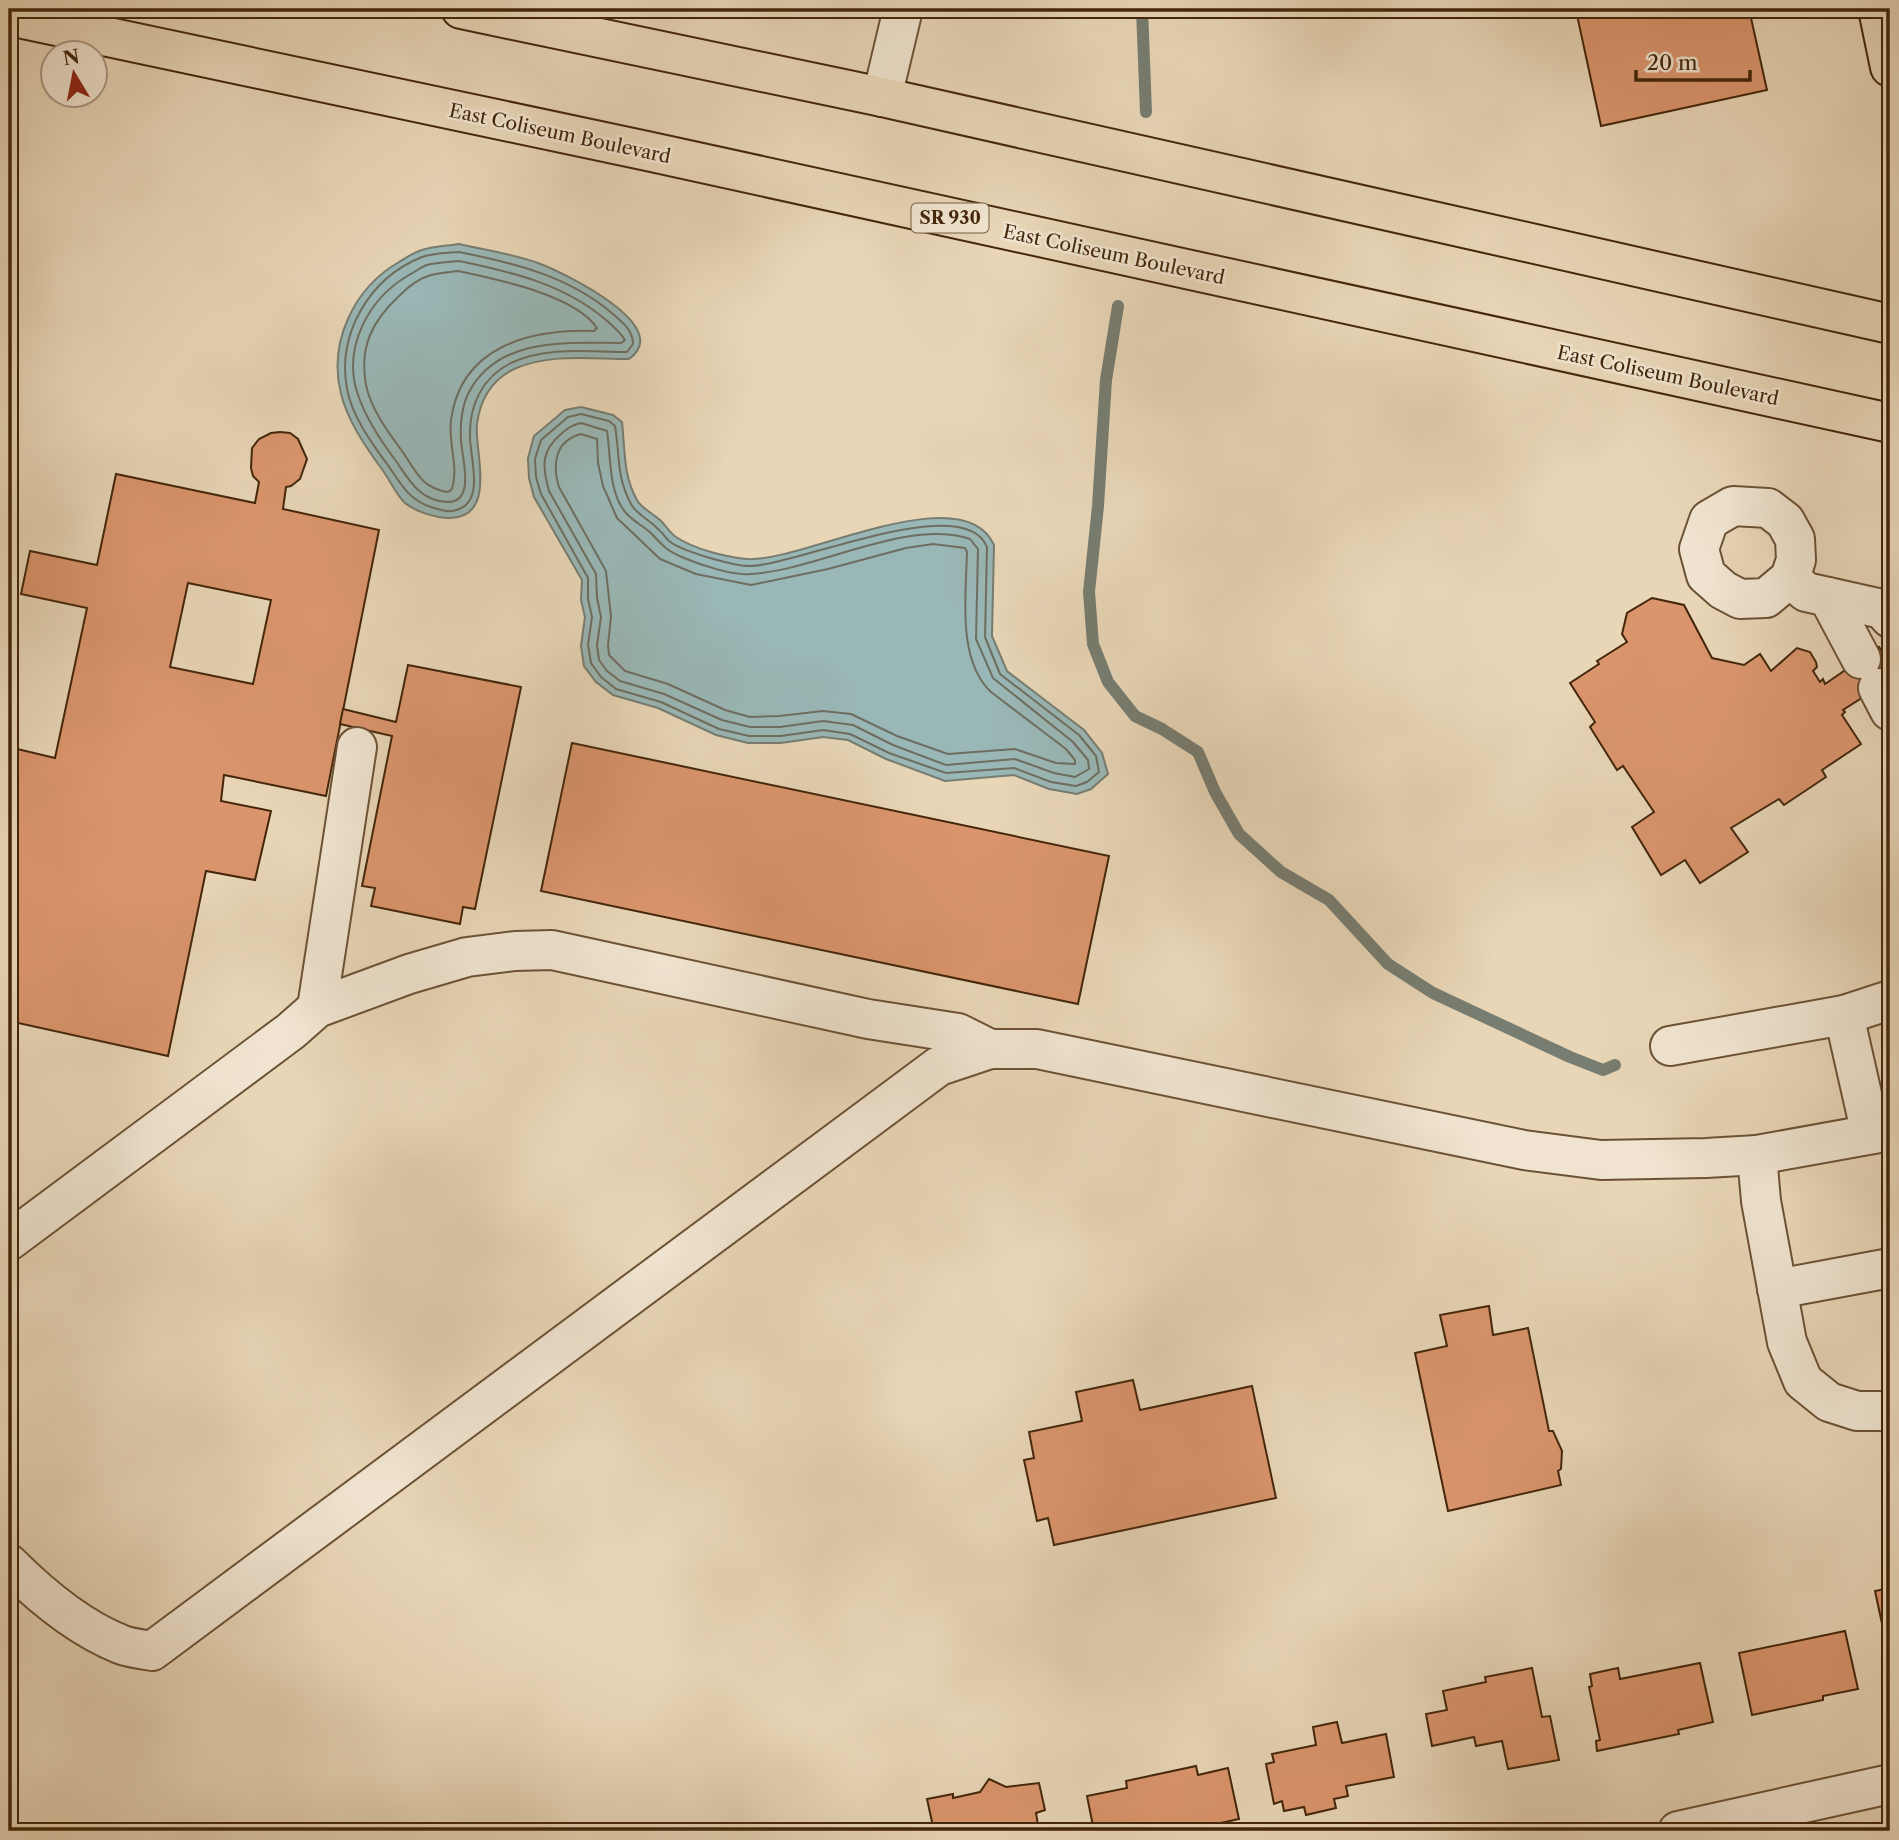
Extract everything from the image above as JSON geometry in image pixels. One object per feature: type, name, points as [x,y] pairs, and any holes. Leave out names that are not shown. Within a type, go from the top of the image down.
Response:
[{"type":"main road","points":[[461,9],[882,97],[1890,324]]},
{"type":"main road","points":[[1878,9],[1890,67]]},
{"type":"main road","name":"East Coliseum Boulevard","points":[[9,16],[634,148],[1890,423]]},
{"type":"street","points":[[882,97],[903,9]]},
{"type":"street","points":[[1790,578],[1806,592],[1882,609],[1890,618]]},
{"type":"street","points":[[1828,597],[1876,686]]},
{"type":"street","points":[[317,1008],[357,747]]},
{"type":"street","points":[[9,1241],[291,1031],[317,1008],[409,974],[467,957],[552,950],[868,1019],[958,1033],[990,1049]]},
{"type":"street","points":[[1670,1046],[1844,1015],[1890,1000]]},
{"type":"street","points":[[9,1564],[33,1588],[90,1628],[121,1645],[152,1651],[939,1066],[990,1049],[1037,1049],[1524,1150],[1601,1160],[1757,1155],[1881,1133],[1844,1015]]},
{"type":"street","points":[[1757,1155],[1761,1201],[1787,1342],[1803,1381],[1829,1402],[1857,1411],[1890,1411]]},
{"type":"street","points":[[1777,1289],[1890,1268]]},
{"type":"street","points":[[1690,1830],[1890,1784]]},
{"type":"water","points":[[459,244],[538,263],[569,277],[610,302],[627,316],[638,331],[640,346],[629,359],[571,358],[542,361],[514,369],[499,379],[484,399],[477,424],[479,495],[474,507],[465,515],[450,518],[420,512],[399,496],[348,414],[341,394],[338,355],[348,318],[357,301],[383,273],[419,251]]},
{"type":"water","points":[[581,407],[613,415],[622,422],[627,472],[637,500],[676,537],[710,552],[747,559],[772,557],[880,527],[917,520],[950,518],[977,526],[994,545],[992,636],[1007,671],[1084,730],[1102,753],[1108,774],[1091,789],[1077,794],[1049,789],[1014,775],[945,781],[886,759],[848,740],[823,737],[781,743],[748,743],[716,735],[658,708],[613,695],[596,682],[584,666],[581,646],[585,617],[581,600],[582,580],[534,497],[529,478],[528,458],[534,436],[565,410]]},
{"type":"building","points":[[1606,9],[1749,9],[1767,90],[1601,126],[1577,15]]},
{"type":"building","points":[[271,433],[290,433],[298,439],[307,459],[300,479],[286,487],[283,509],[379,530],[326,796],[224,775],[221,801],[271,811],[255,880],[206,871],[168,1056],[9,1021],[9,747],[55,758],[87,608],[21,594],[30,551],[97,565],[116,474],[255,503],[259,482],[253,476],[251,468],[252,448],[259,439]],"holes":[[[188,583],[271,600],[253,684],[170,667]]]},
{"type":"building","points":[[1652,598],[1684,605],[1712,658],[1744,665],[1760,654],[1771,671],[1797,648],[1810,652],[1817,667],[1813,671],[1820,682],[1823,679],[1825,684],[1879,647],[1890,664],[1890,680],[1843,710],[1845,712],[1842,715],[1861,744],[1822,770],[1826,777],[1784,805],[1779,799],[1731,828],[1748,852],[1700,883],[1685,860],[1661,875],[1632,827],[1654,812],[1623,766],[1617,770],[1590,727],[1595,722],[1570,683],[1627,642],[1622,634],[1627,613]]},
{"type":"building","points":[[408,665],[521,687],[475,909],[463,907],[460,924],[371,906],[375,888],[362,886],[392,736],[340,724],[343,709],[396,722]]},
{"type":"building","points":[[572,743],[1109,856],[1078,1004],[541,891]]},
{"type":"building","points":[[1489,1306],[1493,1335],[1528,1328],[1549,1431],[1553,1431],[1562,1451],[1561,1469],[1558,1471],[1561,1485],[1448,1511],[1415,1353],[1447,1346],[1440,1315]]},
{"type":"building","points":[[1133,1380],[1140,1410],[1252,1386],[1276,1498],[1054,1545],[1048,1518],[1037,1521],[1024,1460],[1034,1458],[1029,1432],[1082,1421],[1076,1392]]},
{"type":"building","points":[[1890,1588],[1890,1661],[1875,1591]]},
{"type":"building","points":[[1845,1631],[1858,1689],[1823,1696],[1823,1700],[1752,1715],[1739,1653]]},
{"type":"building","points":[[1700,1663],[1713,1722],[1678,1730],[1679,1734],[1597,1751],[1596,1741],[1600,1740],[1589,1687],[1592,1686],[1590,1674],[1618,1668],[1620,1679]]},
{"type":"building","points":[[1532,1668],[1542,1717],[1550,1716],[1559,1760],[1508,1769],[1502,1741],[1476,1746],[1474,1737],[1432,1746],[1426,1714],[1447,1710],[1443,1691],[1486,1682],[1485,1677]]},
{"type":"building","points":[[1337,1722],[1342,1743],[1386,1734],[1394,1777],[1346,1786],[1348,1796],[1334,1799],[1336,1808],[1306,1815],[1304,1807],[1284,1811],[1282,1801],[1274,1804],[1266,1764],[1274,1762],[1272,1754],[1316,1745],[1313,1727]]},
{"type":"building","points":[[1196,1766],[1198,1775],[1228,1768],[1239,1819],[1207,1826],[1209,1831],[1094,1831],[1087,1796],[1127,1788],[1126,1781]]},
{"type":"building","points":[[989,1779],[1006,1787],[1039,1783],[1045,1810],[1036,1813],[1039,1831],[934,1831],[927,1799],[953,1794],[953,1798],[980,1792]]},
{"type":"waterway","points":[[1142,9],[1146,112]]},
{"type":"waterway","points":[[1118,306],[1106,380],[1089,592],[1093,644],[1108,682],[1135,716],[1162,729],[1198,752],[1215,792],[1239,834],[1281,872],[1329,900],[1388,964],[1433,993],[1570,1057],[1603,1070],[1615,1065]]}]
